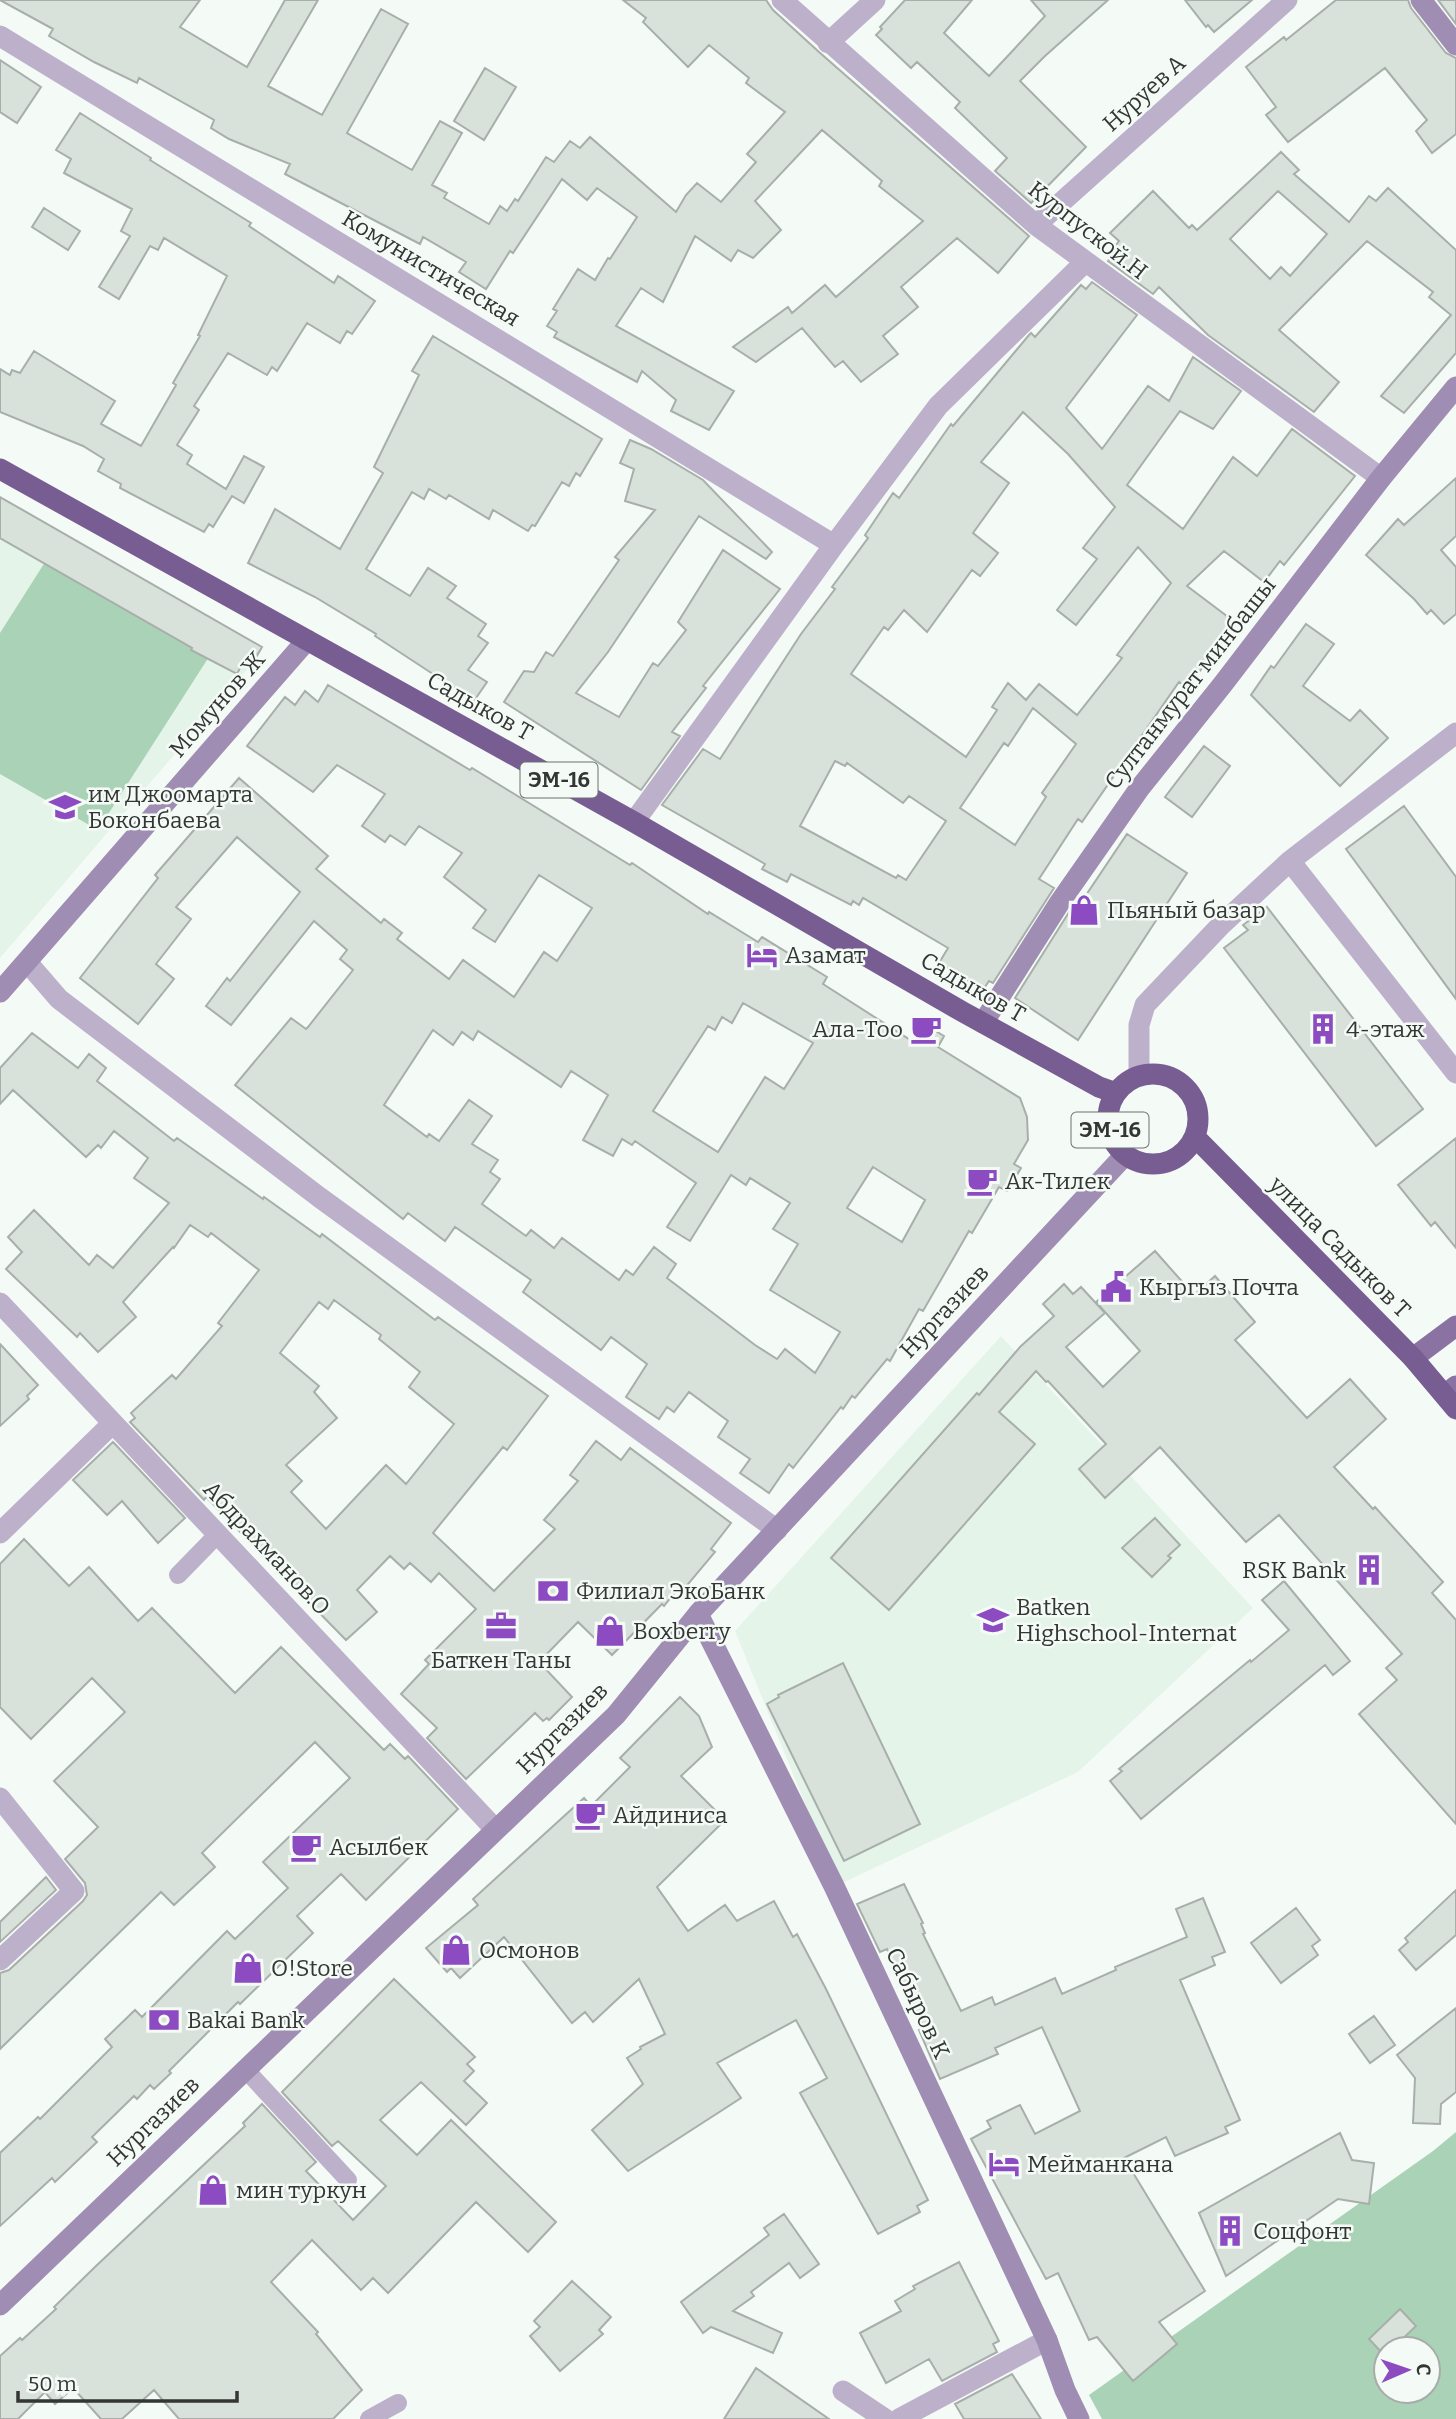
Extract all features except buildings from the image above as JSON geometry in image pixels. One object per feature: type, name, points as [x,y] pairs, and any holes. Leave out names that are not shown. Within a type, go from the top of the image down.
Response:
[{"type":"highway","name":"Садыков Т","points":[[0,469],[635,822],[983,1023],[1099,1087],[1116,1093]]},
{"type":"highway","points":[[1139,1076],[1154,1073],[1181,1083],[1191,1094],[1197,1108],[1195,1137]]},
{"type":"highway","name":"ЭМ-16","points":[[1139,1076],[1126,1083],[1116,1093],[1110,1105],[1110,1130],[1125,1155],[1148,1164],[1162,1163],[1176,1158],[1187,1149],[1195,1137]]},
{"type":"highway","name":"улица Садыков Т","points":[[1195,1137],[1452,1397]]},
{"type":"main road","points":[[1413,1358],[1456,1326]]},
{"type":"street","name":"Курпуской.Н","points":[[782,0],[1035,225],[1381,478]]},
{"type":"street","points":[[828,43],[875,0]]},
{"type":"street","name":"Нуруев А","points":[[1035,225],[1287,0]]},
{"type":"street","points":[[1421,0],[1456,45]]},
{"type":"street","name":"Комунистическая","points":[[0,36],[834,544]]},
{"type":"street","points":[[635,822],[834,544],[938,406],[1084,263]]},
{"type":"street","name":"Султанмурат минбашы","points":[[983,1023],[1060,902],[1139,789],[1381,478],[1456,387]]},
{"type":"street","name":"Момунов Ж","points":[[0,992],[307,640]]},
{"type":"street","points":[[1139,1076],[1139,1025],[1145,1005],[1221,925],[1290,861],[1456,733]]},
{"type":"street","points":[[1290,861],[1456,1073]]},
{"type":"street","points":[[27,962],[59,999],[319,1198],[777,1530]]},
{"type":"street","name":"Нургазиев","points":[[0,2305],[616,1715],[698,1614],[1125,1155]]},
{"type":"street","name":"Абдрахманов.О","points":[[0,1303],[495,1829]]},
{"type":"street","points":[[0,1532],[113,1423]]},
{"type":"street","name":"Сабыров К","points":[[698,1614],[834,1886],[1047,2340],[1065,2390],[1080,2419]]},
{"type":"street","points":[[0,1798],[74,1891],[0,1960]]},
{"type":"street","points":[[899,2419],[1047,2340]]},
{"type":"street","points":[[843,2391],[886,2419]]},
{"type":"lane","points":[[178,1575],[218,1534]]},
{"type":"lane","points":[[245,2069],[348,2180]]},
{"type":"lane","points":[[369,2419],[398,2403]]},
{"type":"shaded area","name":"им Джоомарта Боконбаева","points":[[0,502],[258,657],[0,958]]},
{"type":"shaded area","name":"Batken Highschool-Internat","points":[[1001,1336],[1253,1608],[1078,1772],[838,1885],[735,1631]]},
{"type":"green space","name":"им Джоомарта Боконбаева","points":[[47,559],[214,649],[98,830],[0,774],[0,633]]},
{"type":"green space","points":[[1456,2132],[1456,2419],[1102,2419],[1089,2395]]},
{"type":"place","name":"им Джоомарта Боконбаева","points":[[65,807]]},
{"type":"place","name":"Пьяный базар","points":[[1084,910]]},
{"type":"place","name":"Азамат","points":[[762,955]]},
{"type":"place","name":"Ала-Тоо","points":[[926,1029]]},
{"type":"place","name":"4-этаж","points":[[1323,1029]]},
{"type":"place","name":"Ак-Тилек","points":[[982,1181]]},
{"type":"place","name":"Кыргыз Почта","points":[[1116,1287]]},
{"type":"place","name":"RSK Bank","points":[[1369,1570]]},
{"type":"place","name":"Филиал ЭкоБанк","points":[[553,1591]]},
{"type":"place","name":"Batken Highschool-Internat","points":[[993,1620]]},
{"type":"place","name":"Баткен Таны","points":[[501,1626]]},
{"type":"place","name":"Boxberry","points":[[610,1631]]},
{"type":"place","name":"Айдиниса","points":[[590,1815]]},
{"type":"place","name":"Асылбек","points":[[306,1847]]},
{"type":"place","name":"Осмонов","points":[[456,1950]]},
{"type":"place","name":"O!Store","points":[[248,1968]]},
{"type":"place","name":"Bakai Bank","points":[[164,2020]]},
{"type":"place","name":"Мейманкана","points":[[1004,2164]]},
{"type":"place","name":"мин туркун","points":[[213,2190]]},
{"type":"place","name":"Соцфонт","points":[[1230,2231]]}]
